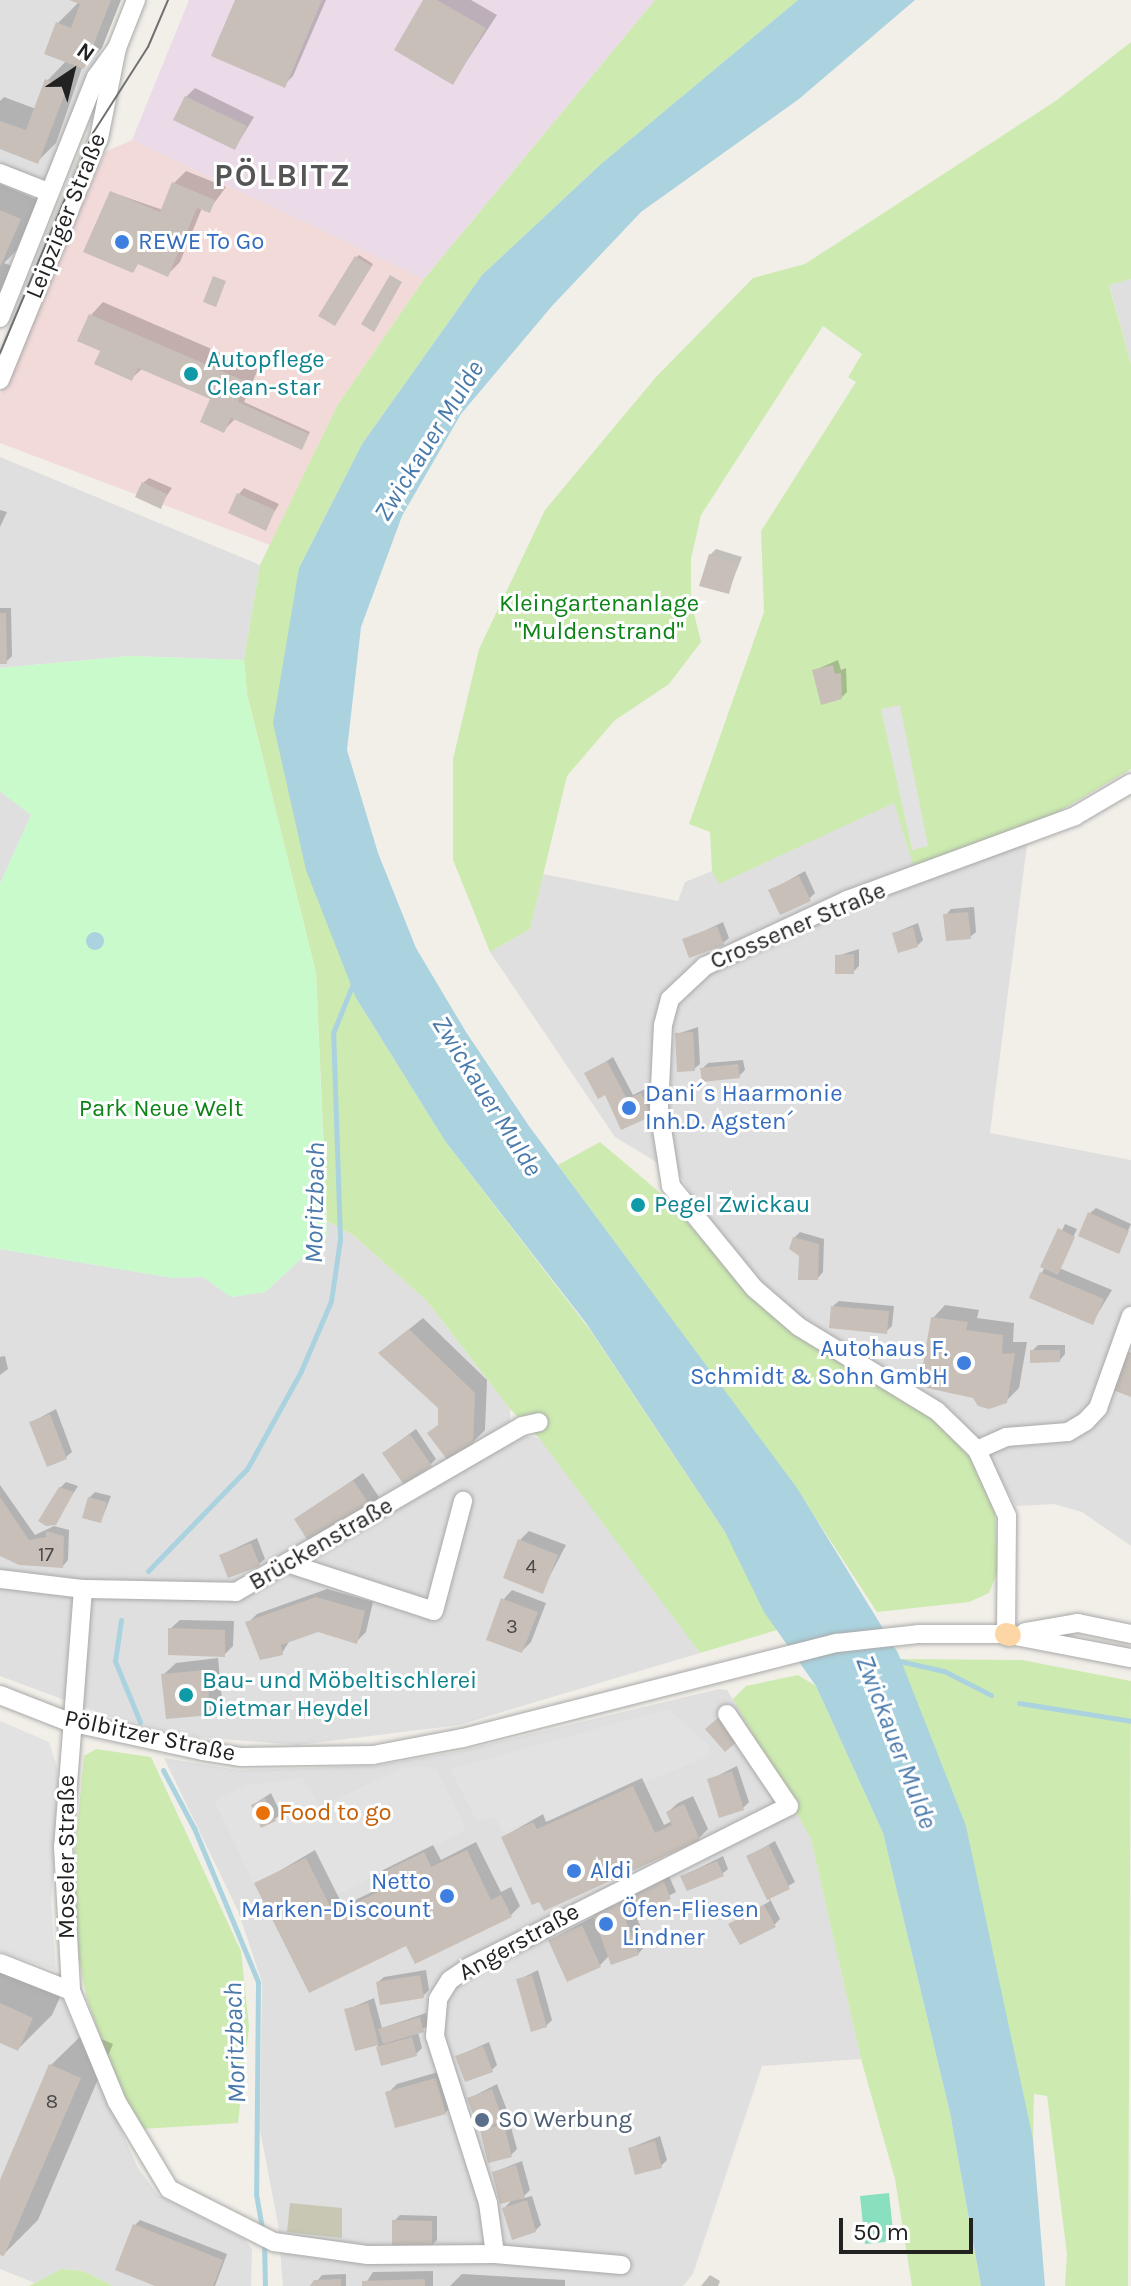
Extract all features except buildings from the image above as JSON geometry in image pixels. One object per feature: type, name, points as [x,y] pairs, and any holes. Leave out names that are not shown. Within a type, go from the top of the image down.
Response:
[{"type":"street","name":"Leipziger Straße","points":[[0,380],[99,138],[117,48],[136,0]]},
{"type":"street","name":"Leipziger Straße","points":[[0,318],[96,77],[117,48]]},
{"type":"street","points":[[0,173],[48,192]]},
{"type":"street","name":"Crossener Straße","points":[[1008,1634],[1007,1516],[977,1450],[937,1411],[798,1326],[754,1288],[671,1186],[659,1109],[663,1025],[670,999],[705,966],[847,900],[1075,816],[1131,783]]},
{"type":"street","points":[[977,1450],[1006,1437],[1068,1432],[1086,1421],[1098,1408],[1131,1316]]},
{"type":"street","name":"Brückenstraße","points":[[0,1579],[83,1589],[223,1594],[290,1564],[522,1426],[539,1422]]},
{"type":"street","points":[[290,1564],[434,1611],[463,1501]]},
{"type":"street","points":[[69,1722],[83,1589]]},
{"type":"street","points":[[1008,1634],[1078,1623],[1131,1634]]},
{"type":"street","name":"Pölbitzer Straße","points":[[0,1695],[69,1722],[242,1757],[373,1755],[463,1738],[837,1643],[918,1634],[1008,1634]]},
{"type":"street","points":[[1008,1634],[1131,1658]]},
{"type":"street","name":"Angerstraße","points":[[495,2254],[488,2203],[435,2036],[438,1999],[450,1980],[469,1967],[789,1806],[727,1714]]},
{"type":"street","name":"Moseler Straße","points":[[69,1722],[63,1901],[71,1991],[117,2102],[169,2189],[274,2242],[368,2255],[495,2254]]},
{"type":"street","points":[[0,1963],[71,1991]]},
{"type":"street","points":[[495,2254],[622,2265]]},
{"type":"shaded area","points":[[0,0],[121,0],[0,300]]},
{"type":"shaded area","points":[[189,0],[655,0],[424,279],[132,140]]},
{"type":"shaded area","points":[[132,140],[424,279],[337,406],[270,545],[0,443],[0,395],[105,152]]},
{"type":"shaded area","points":[[1131,279],[1131,364],[1109,284]]},
{"type":"shaded area","points":[[0,457],[260,565],[244,660],[130,656],[0,668]]},
{"type":"shaded area","points":[[900,705],[928,846],[912,850],[881,709]]},
{"type":"shaded area","points":[[0,791],[31,815],[0,884]]},
{"type":"shaded area","points":[[894,802],[1029,829],[990,1133],[1131,1160],[1131,1546],[1082,1512],[1054,1504],[1016,1506],[978,1441],[800,1320],[759,1282],[718,1237],[681,1177],[615,1137],[490,952],[530,929],[543,874],[678,901],[685,882],[712,871],[720,883]]},
{"type":"shaded area","points":[[327,1221],[353,1235],[427,1301],[510,1409],[510,1434],[539,1438],[572,1472],[700,1653],[459,1725],[298,1745],[197,1737],[126,1723],[0,1676],[0,1249],[173,1278],[203,1277],[232,1297],[265,1292],[327,1235]]},
{"type":"shaded area","points":[[719,1689],[727,1690],[781,1777],[811,1838],[861,2059],[762,2066],[693,2274],[683,2286],[283,2286],[278,2224],[260,2130],[262,1982],[238,1911],[164,1758],[239,1770],[375,1766],[460,1751]]},
{"type":"shaded area","points":[[668,1709],[708,1744],[711,1755],[549,1822],[545,1814],[503,1833],[495,1817],[477,1821],[450,1769]]},
{"type":"shaded area","points":[[0,1721],[49,1742],[57,1767],[60,1806],[51,1902],[56,1971],[0,1951]]},
{"type":"shaded area","points":[[435,1766],[466,1830],[327,1900],[306,1858],[254,1883],[214,1801],[247,1785],[303,1778],[320,1807],[402,1768]]},
{"type":"shaded area","points":[[0,1972],[62,1998],[138,2168],[158,2195],[244,2239],[252,2249],[251,2286],[113,2286],[83,2271],[63,2269],[35,2283],[0,2269]]},
{"type":"shaded area","points":[[290,2203],[342,2208],[342,2238],[287,2232]]},
{"type":"green space","points":[[655,0],[798,0],[601,164],[482,275],[362,444],[299,568],[356,998],[445,1141],[590,1330],[725,1532],[777,1630],[700,1653],[539,1438],[510,1409],[427,1301],[353,1235],[327,1221],[316,973],[247,694],[244,660],[260,565],[337,406],[424,279]]},
{"type":"green space","name":"Kleingartenanlage \"Muldenstrand\"","points":[[1131,42],[1131,279],[1109,285],[1131,364],[1131,769],[1029,829],[914,868],[894,803],[719,884],[712,871],[710,832],[689,824],[764,612],[761,531],[856,382],[848,377],[862,354],[823,326],[701,515],[691,559],[691,601],[701,642],[669,684],[614,721],[567,776],[530,929],[490,952],[453,860],[453,759],[479,649],[545,510],[656,377],[753,278],[805,264],[1057,100]]},
{"type":"green space","name":"Park Neue Welt","points":[[130,656],[244,660],[247,695],[316,973],[327,1235],[265,1292],[231,1297],[203,1277],[173,1278],[0,1249],[0,884],[31,815],[0,791],[0,668]]},
{"type":"green space","points":[[600,1142],[665,1197],[748,1292],[930,1413],[970,1455],[995,1513],[998,1571],[989,1593],[969,1602],[877,1612],[796,1488],[558,1165]]},
{"type":"green space","points":[[900,1659],[1022,1660],[1131,1681],[1128,2286],[1065,2286],[1067,2254],[1047,2096],[1034,2094],[1033,2142]]},
{"type":"green space","points":[[798,1675],[816,1686],[883,1833],[950,2113],[981,2286],[912,2286],[895,2179],[861,2059],[811,1839],[733,1699],[746,1686]]},
{"type":"green space","points":[[96,1749],[151,1757],[241,1951],[249,2027],[238,2123],[142,2129],[116,2081],[87,1999],[74,1935],[72,1882],[84,1756]]},
{"type":"green space","points":[[889,2193],[894,2241],[865,2244],[860,2196]]},
{"type":"green space","points":[[62,2269],[83,2271],[113,2286],[29,2286]]},
{"type":"water","name":"Zwickauer Mulde","points":[[798,0],[915,0],[799,99],[641,212],[552,306],[461,414],[402,516],[361,627],[347,750],[378,853],[416,948],[466,1032],[529,1126],[797,1488],[898,1653],[966,1826],[1033,2139],[1045,2286],[981,2286],[950,2113],[883,1833],[816,1686],[764,1612],[725,1532],[586,1323],[445,1141],[356,998],[306,870],[273,723],[299,568],[362,444],[482,275],[601,164]]},
{"type":"water","points":[[91,932],[99,932],[104,941],[102,948],[91,950],[86,945],[86,937]]},
{"type":"waterway","name":"Moritzbach","points":[[148,1571],[247,1469],[301,1371],[331,1301],[340,1239],[333,1033],[354,981]]},
{"type":"waterway","name":"Moritzbach","points":[[121,1620],[115,1661],[140,1722]]},
{"type":"waterway","name":"Zwickauer Mulde","points":[[895,1660],[944,1671],[991,1695]]},
{"type":"waterway","points":[[1019,1703],[1131,1721]]},
{"type":"waterway","name":"Moritzbach","points":[[163,1770],[194,1828],[258,1982],[256,2194],[262,2229]]},
{"type":"waterway","name":"Moritzbach","points":[[264,2243],[265,2286]]},
{"type":"tram line","points":[[0,353],[93,133],[148,47],[168,0]]},
{"type":"place","name":"REWE To Go","points":[[122,242]]},
{"type":"place","name":"Autopflege Clean-star","points":[[191,374]]},
{"type":"place","name":"Dani´s Haarmonie Inh.D. Agsten´","points":[[629,1108]]},
{"type":"place","name":"Pegel Zwickau","points":[[638,1205]]},
{"type":"place","name":"Autohaus F. Schmidt & Sohn GmbH","points":[[964,1363]]},
{"type":"place","name":"Bau- und Möbeltischlerei Dietmar Heydel","points":[[186,1695]]},
{"type":"place","name":"Food to go","points":[[263,1813]]},
{"type":"place","name":"Aldi","points":[[574,1871]]},
{"type":"place","name":"Netto Marken-Discount","points":[[447,1896]]},
{"type":"place","name":"Öfen-Fliesen Lindner","points":[[606,1924]]},
{"type":"place","name":"SO Werbung","points":[[482,2120]]},
{"type":"district","name":"PÖLBITZ","points":[[283,176]]}]
